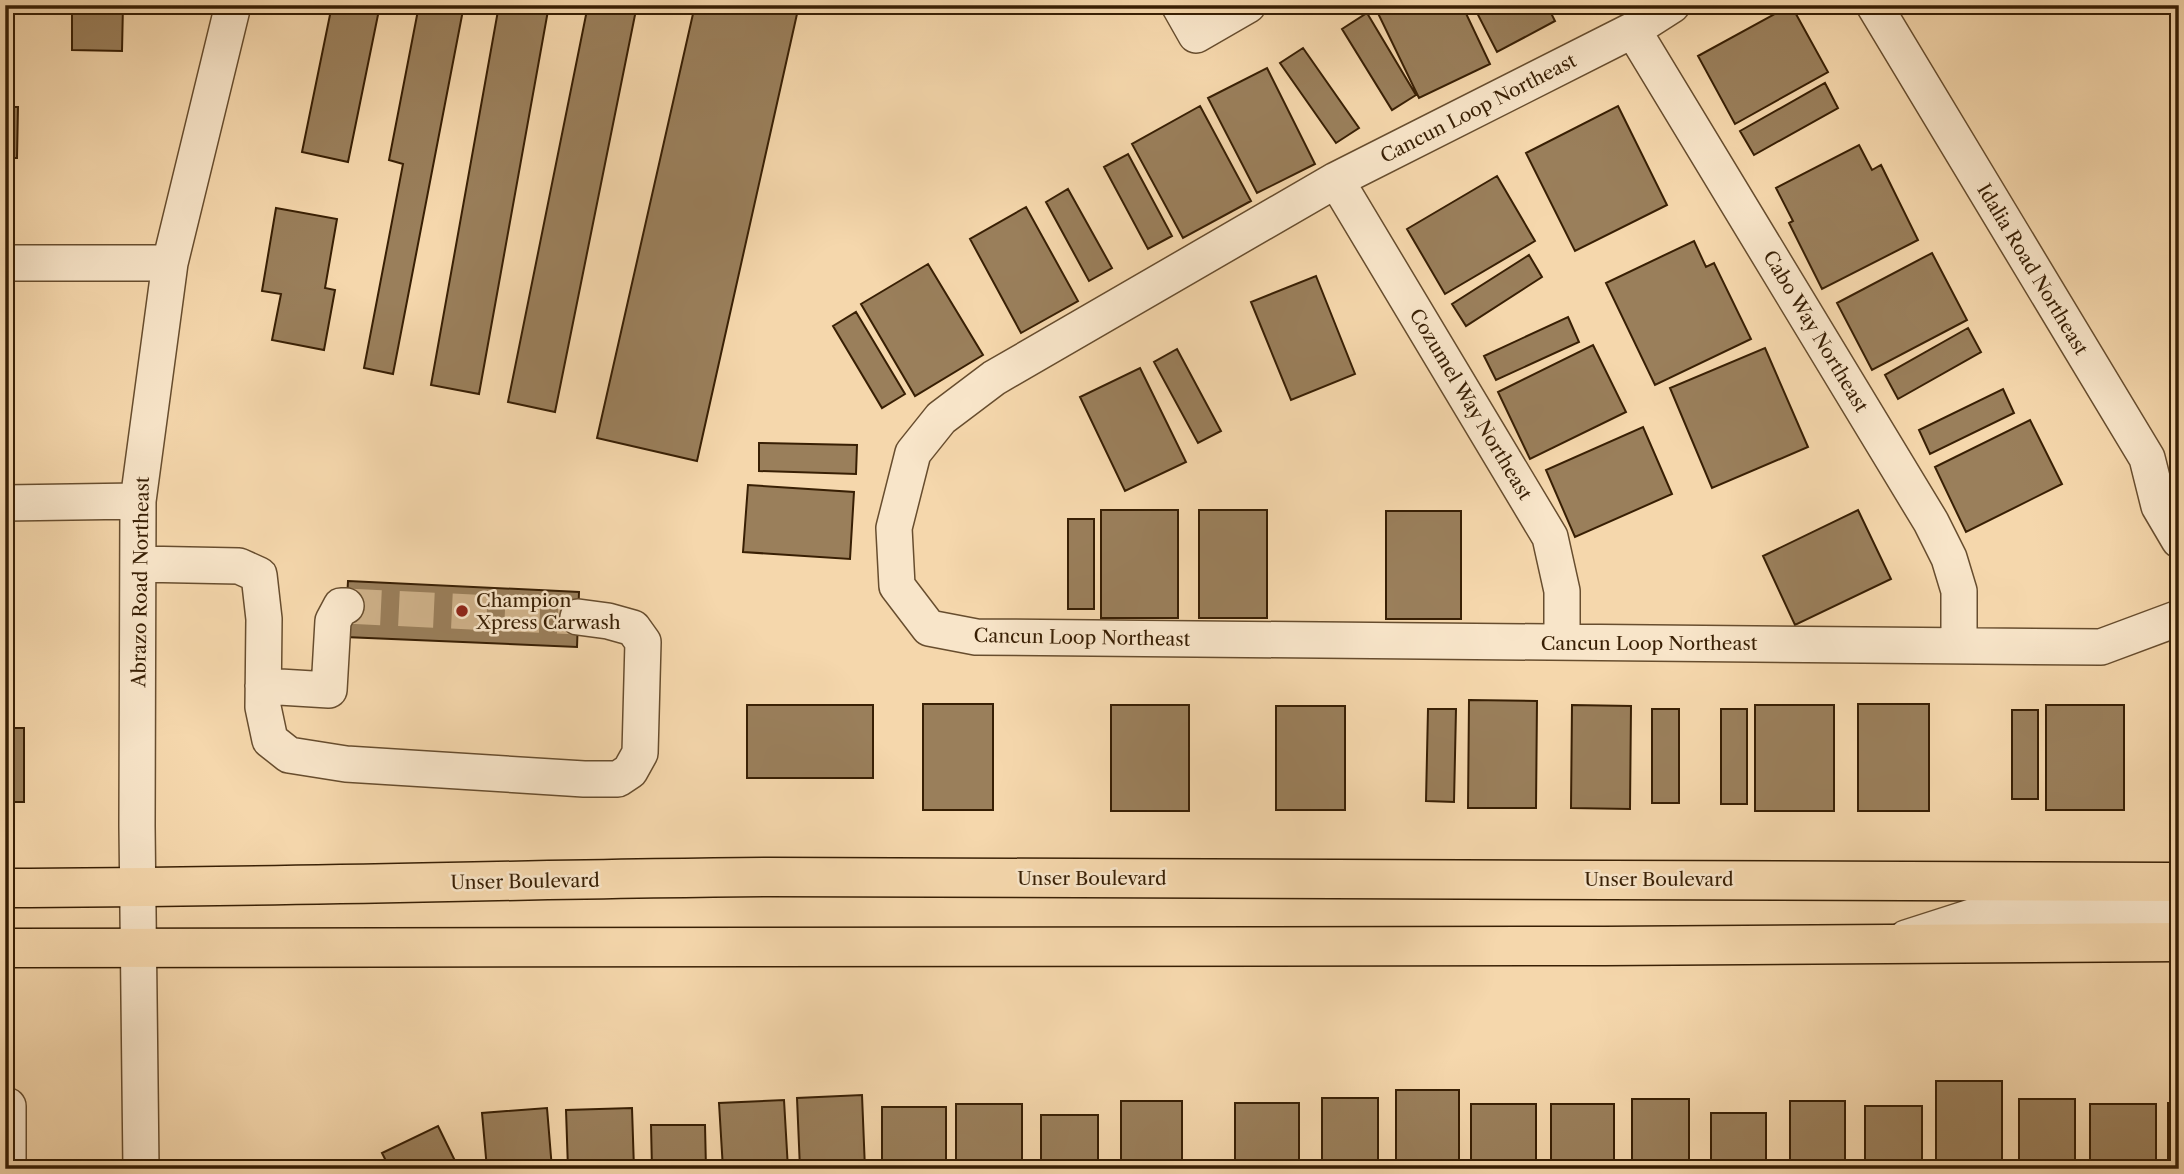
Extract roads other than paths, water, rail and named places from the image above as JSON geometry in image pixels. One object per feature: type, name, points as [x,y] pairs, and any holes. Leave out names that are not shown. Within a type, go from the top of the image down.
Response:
[{"type":"main road","name":"Unser Boulevard","points":[[5,888],[767,877],[2179,882]]},
{"type":"main road","points":[[5,948],[2179,942]]},
{"type":"street","name":"Abrazo Road Northeast","points":[[141,1169],[138,501],[170,262],[233,5]]},
{"type":"street","points":[[1179,5],[1196,35],[1248,5]]},
{"type":"street","name":"Cancun Loop Northeast","points":[[1672,5],[1633,30],[1336,180],[994,378],[941,418],[913,453],[894,528],[897,586],[929,628],[976,637],[2101,647],[2170,622]]},
{"type":"street","name":"Idalia Road Northeast","points":[[1874,5],[2147,458],[2159,506],[2179,540]]},
{"type":"street","name":"Cabo Way Northeast","points":[[1633,30],[1931,522],[1949,558],[1959,591],[1959,646]]},
{"type":"street","name":"Cozumel Way Northeast","points":[[1336,180],[1550,537],[1563,591],[1562,642]]},
{"type":"street","points":[[5,262],[170,262]]},
{"type":"street","points":[[2147,458],[2179,482]]},
{"type":"street","points":[[5,503],[138,501]]},
{"type":"street","points":[[138,564],[239,566],[259,575],[264,619],[263,707],[270,740],[289,755],[346,764],[618,779],[630,771],[640,753],[643,642],[633,628],[578,617]]},
{"type":"street","points":[[263,686],[328,690],[333,621],[341,606],[346,606]]},
{"type":"street","points":[[1886,944],[1987,912],[2179,911]]},
{"type":"street","points":[[5,1106],[8,1106],[8,1169]]},
{"type":"tunnel","points":[[346,606],[578,617]]},
{"type":"place","name":"Champion Xpress Carwash","points":[[462,611]]}]
